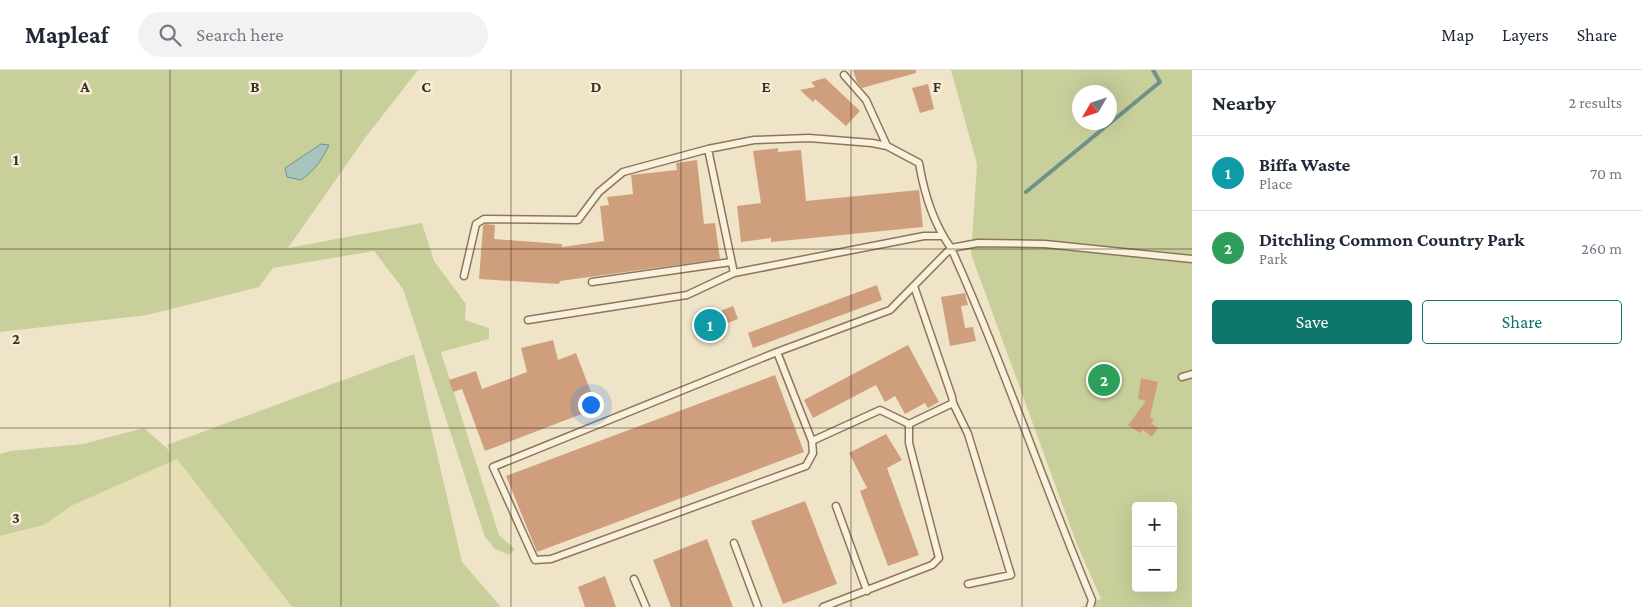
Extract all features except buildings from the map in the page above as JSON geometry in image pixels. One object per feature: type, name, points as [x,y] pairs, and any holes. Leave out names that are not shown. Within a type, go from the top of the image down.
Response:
[{"type":"lane","points":[[844,75],[866,100],[887,146]]},
{"type":"lane","points":[[464,276],[476,224],[484,219],[578,220],[599,192],[623,172],[708,148],[754,140],[809,138],[887,146],[919,163],[924,192],[942,236],[951,248],[977,304],[1058,520],[1092,600],[1090,607]]},
{"type":"lane","points":[[708,148],[734,273]]},
{"type":"lane","points":[[528,320],[687,295],[734,273],[924,236],[942,236]]},
{"type":"lane","points":[[777,352],[812,441],[813,453],[806,466],[551,559],[535,560],[493,468],[777,352],[890,310],[951,248],[978,243],[1045,244],[1192,259]]},
{"type":"lane","points":[[592,282],[732,262]]},
{"type":"lane","points":[[914,286],[953,404],[968,434],[1011,575],[968,584]]},
{"type":"lane","points":[[1182,377],[1192,374]]},
{"type":"lane","points":[[909,424],[953,404]]},
{"type":"lane","points":[[812,441],[880,410],[909,424]]},
{"type":"lane","points":[[823,607],[932,565],[938,558],[909,443],[909,424]]},
{"type":"lane","points":[[836,506],[867,591]]},
{"type":"lane","points":[[734,543],[758,607]]},
{"type":"lane","points":[[634,579],[646,607]]},
{"type":"shaded area","points":[[178,458],[292,607],[0,607],[0,536],[44,525],[73,505]]},
{"type":"green space","points":[[0,70],[418,70],[365,138],[288,248],[422,223],[434,261],[466,304],[465,320],[489,328],[489,339],[441,352],[499,535],[515,549],[509,555],[495,549],[485,537],[403,289],[374,251],[273,268],[259,287],[147,315],[0,332]]},
{"type":"green space","points":[[951,70],[1192,70],[1192,607],[1081,607],[1101,599],[1076,542],[971,254],[977,164]]},
{"type":"green space","points":[[414,354],[462,562],[501,607],[292,607],[177,459],[73,505],[44,525],[0,536],[0,454],[10,451],[83,444],[144,428],[171,452],[167,445]]},
{"type":"water","points":[[321,144],[329,145],[310,173],[301,180],[287,177],[285,168]]},
{"type":"waterway","points":[[1026,192],[1160,82],[1153,70]]},
{"type":"place","name":"Biffa Waste","points":[[710,325]]},
{"type":"place","name":"Ditchling Common Country Park","points":[[1104,380]]}]
